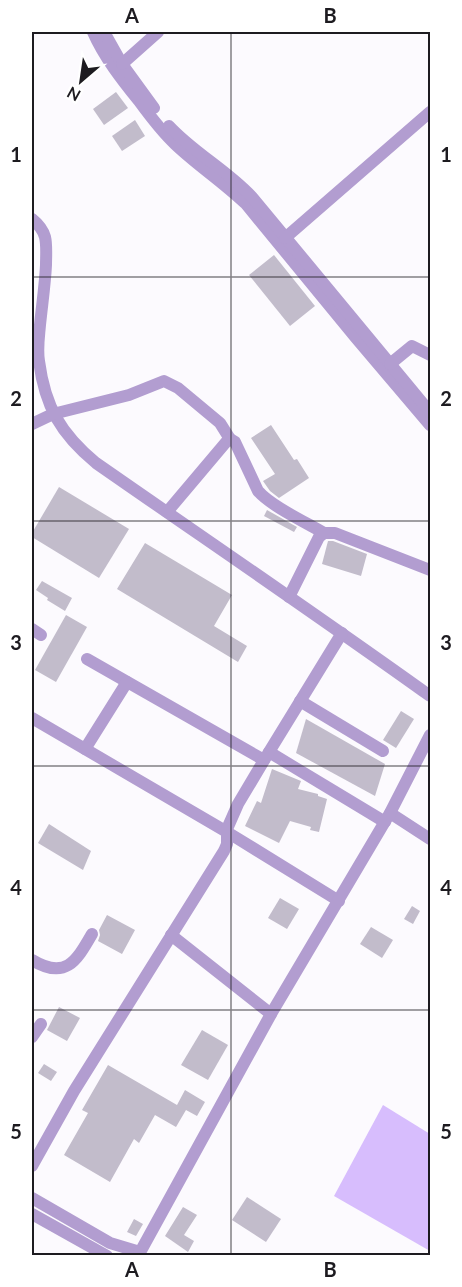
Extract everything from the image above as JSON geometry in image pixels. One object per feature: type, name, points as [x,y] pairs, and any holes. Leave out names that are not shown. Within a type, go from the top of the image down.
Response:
[{"type":"street","points":[[93,32],[115,70],[157,124],[175,144],[246,204],[430,425]]},
{"type":"street","points":[[104,32],[122,64],[155,110],[176,133],[241,185],[430,412]]},
{"type":"street","points":[[122,64],[158,32]]},
{"type":"street","points":[[285,238],[430,112]]},
{"type":"street","points":[[32,219],[46,238],[45,274],[35,350],[53,414],[66,434],[96,463],[430,696]]},
{"type":"street","points":[[390,364],[412,346],[430,355]]},
{"type":"street","points":[[32,424],[53,414],[129,395],[164,381],[178,388],[220,423],[230,439],[235,442],[261,494],[324,533],[335,533],[430,570]]},
{"type":"street","points":[[167,512],[230,439]]},
{"type":"street","points":[[289,597],[319,537],[324,533]]},
{"type":"street","points":[[32,1166],[80,1082],[227,846],[229,823],[238,804],[342,633]]},
{"type":"street","points":[[87,659],[266,756],[430,839]]},
{"type":"street","points":[[85,749],[127,682]]},
{"type":"street","points":[[300,701],[383,751]]},
{"type":"street","points":[[32,718],[227,832],[339,901]]},
{"type":"street","points":[[32,1198],[110,1243],[139,1254],[271,1014],[388,818],[430,735]]},
{"type":"street","points":[[32,960],[52,969],[64,968],[81,953],[92,934]]},
{"type":"street","points":[[171,935],[271,1014]]},
{"type":"street","points":[[32,1037],[41,1024]]},
{"type":"street","points":[[32,1214],[107,1256]]},
{"type":"shaded area","points":[[383,1105],[430,1134],[430,1251],[334,1196]]},
{"type":"building","points":[[116,92],[128,108],[104,125],[93,109]]},
{"type":"building","points":[[135,120],[145,136],[122,151],[112,136]]},
{"type":"building","points":[[274,255],[315,306],[290,326],[249,275]]},
{"type":"building","points":[[271,425],[309,478],[279,498],[263,481],[275,474],[251,438]]},
{"type":"building","points":[[59,487],[129,529],[99,578],[32,537],[32,533]]},
{"type":"building","points":[[267,510],[297,527],[294,532],[264,516]]},
{"type":"building","points":[[328,541],[367,554],[361,576],[322,564]]},
{"type":"building","points":[[145,543],[232,595],[214,626],[247,646],[238,662],[117,589]]},
{"type":"building","points":[[42,581],[72,598],[65,611],[36,590]]},
{"type":"building","points":[[66,615],[87,627],[56,682],[35,670]]},
{"type":"building","points":[[401,711],[414,719],[396,748],[383,740]]},
{"type":"building","points":[[306,719],[385,764],[375,796],[296,753]]},
{"type":"building","points":[[272,769],[301,781],[298,789],[327,799],[319,832],[310,830],[311,827],[290,821],[279,843],[245,826],[257,801],[261,803]]},
{"type":"building","points":[[49,824],[91,851],[83,870],[38,843]]},
{"type":"building","points":[[280,898],[299,909],[287,929],[268,918]]},
{"type":"building","points":[[412,906],[420,911],[413,924],[404,919]]},
{"type":"building","points":[[107,915],[135,930],[122,954],[98,941],[99,930]]},
{"type":"building","points":[[371,927],[393,940],[382,958],[360,944]]},
{"type":"building","points":[[59,1007],[80,1018],[67,1041],[47,1030]]},
{"type":"building","points":[[202,1030],[228,1045],[208,1080],[181,1065]]},
{"type":"building","points":[[44,1064],[57,1072],[51,1081],[38,1073]]},
{"type":"building","points":[[108,1065],[177,1105],[185,1090],[205,1102],[197,1116],[186,1110],[176,1127],[155,1115],[139,1143],[134,1139],[110,1182],[64,1155],[88,1113],[82,1110]]},
{"type":"building","points":[[247,1197],[281,1219],[266,1242],[232,1220]]},
{"type":"building","points":[[183,1207],[197,1215],[184,1235],[194,1241],[188,1252],[165,1236]]},
{"type":"building","points":[[134,1219],[143,1224],[136,1236],[127,1232]]}]
